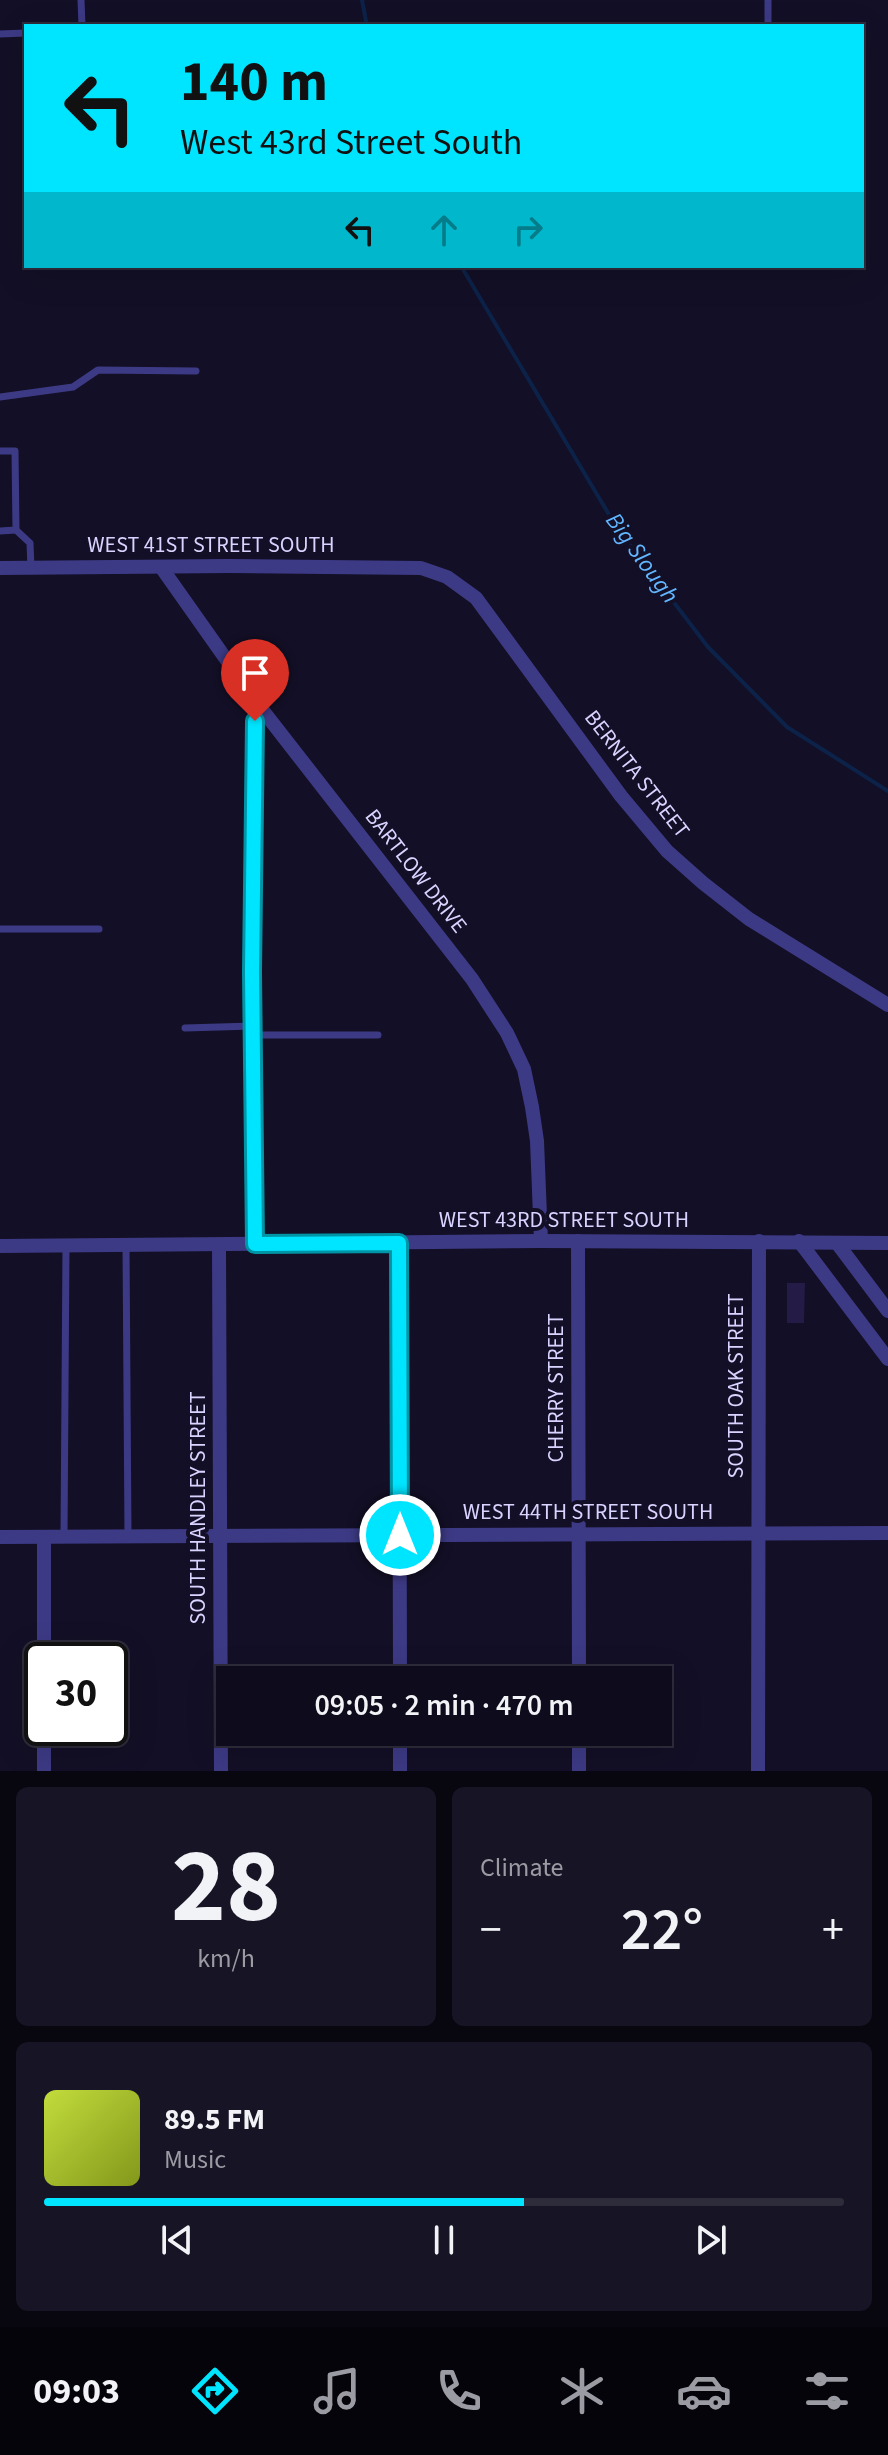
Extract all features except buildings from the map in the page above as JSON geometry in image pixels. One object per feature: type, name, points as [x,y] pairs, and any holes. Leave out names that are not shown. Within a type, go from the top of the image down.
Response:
[{"type":"street","name":"BARTLOW DRIVE","points":[[161,567],[257,703],[467,972],[516,1048],[524,1069],[537,1141],[541,1241]]},
{"type":"street","name":"WEST 41ST STREET SOUTH","points":[[0,568],[421,568]]},
{"type":"street","name":"BERNITA STREET","points":[[421,568],[447,577],[476,598],[621,796],[667,851],[749,919],[888,1005]]},
{"type":"street","points":[[255,1244],[253,761],[257,703]]},
{"type":"street","name":"WEST 43RD STREET SOUTH","points":[[0,1246],[541,1241],[888,1243]]},
{"type":"street","name":"CHERRY STREET","points":[[578,1241],[579,1666]]},
{"type":"street","name":"SOUTH OAK STREET","points":[[758,1771],[759,1241]]},
{"type":"street","points":[[799,1241],[888,1359]]},
{"type":"street","points":[[399,1243],[400,1666]]},
{"type":"street","points":[[837,1243],[888,1311]]},
{"type":"street","name":"SOUTH HANDLEY STREET","points":[[219,1245],[221,1771]]},
{"type":"street","name":"WEST 44TH STREET SOUTH","points":[[0,1537],[888,1533]]},
{"type":"street","points":[[44,1537],[44,1642]]},
{"type":"street","points":[[44,1746],[44,1771]]},
{"type":"street","points":[[400,1746],[400,1771]]},
{"type":"street","points":[[579,1746],[579,1771]]},
{"type":"lane","points":[[81,0],[82,24]]},
{"type":"lane","points":[[768,0],[768,24]]},
{"type":"lane","points":[[0,34],[24,33]]},
{"type":"lane","points":[[0,397],[73,387],[98,370],[196,371]]},
{"type":"lane","points":[[0,451],[15,451],[16,530],[30,543],[31,568]]},
{"type":"lane","points":[[0,531],[16,530]]},
{"type":"lane","points":[[0,929],[99,929]]},
{"type":"lane","points":[[185,1028],[378,1035]]},
{"type":"lane","points":[[126,1245],[128,1537]]},
{"type":"lane","points":[[64,1537],[66,1246]]},
{"type":"waterway","name":"Big Slough","points":[[362,0],[367,24]]},
{"type":"waterway","name":"Big Slough","points":[[462,268],[617,528],[708,647],[787,727],[888,791]]},
{"type":"route","points":[[255,721],[252,972],[255,1244],[399,1243],[400,1535]]}]
